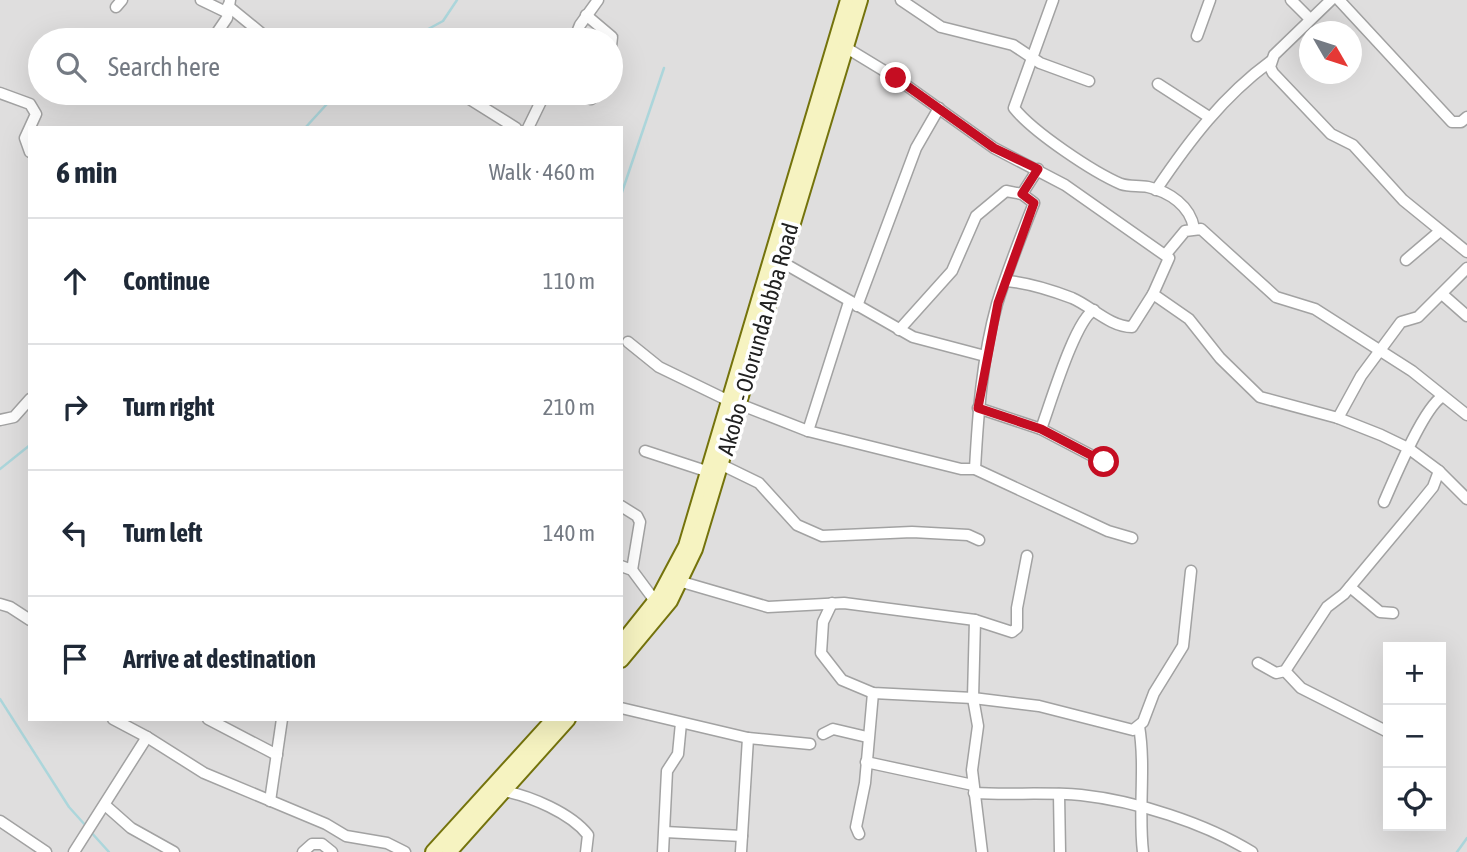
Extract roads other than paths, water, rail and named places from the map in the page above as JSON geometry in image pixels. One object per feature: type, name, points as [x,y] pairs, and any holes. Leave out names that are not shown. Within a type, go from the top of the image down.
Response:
[{"type":"main road","name":"Akobo - Olorunda Abba Road","points":[[623,657],[682,582],[707,494],[706,471],[733,402],[780,261],[845,47],[850,1]]},
{"type":"main road","name":"Akobo - Olorunda Abba Road","points":[[623,641],[675,572],[722,465],[733,402],[850,1]]},
{"type":"main road","points":[[433,852],[552,721]]},
{"type":"main road","points":[[449,852],[566,721]]},
{"type":"street","points":[[201,0],[228,6],[255,28]]},
{"type":"street","points":[[580,28],[598,0]]},
{"type":"street","points":[[901,0],[941,27],[1013,45],[1033,60],[1089,81]]},
{"type":"street","points":[[1053,0],[1033,60],[1014,102],[1020,116],[1106,176],[1124,185],[1156,190],[1184,206],[1191,213],[1194,228]]},
{"type":"street","points":[[1197,36],[1210,0]]},
{"type":"street","points":[[1291,0],[1310,19]]},
{"type":"street","points":[[1156,190],[1209,117],[1243,81],[1271,61],[1331,0]]},
{"type":"street","points":[[1339,0],[1452,122],[1461,122],[1467,117]]},
{"type":"street","points":[[218,28],[228,6]]},
{"type":"street","points":[[586,15],[602,28]]},
{"type":"street","points":[[845,47],[939,108],[994,148],[1038,169],[1166,254],[1169,263],[1132,327],[1121,326],[1028,283],[1007,281]]},
{"type":"street","points":[[1271,61],[1270,67],[1278,79],[1331,134],[1353,145],[1393,190],[1467,252]]},
{"type":"street","points":[[1158,84],[1209,117]]},
{"type":"street","points":[[0,93],[28,103]]},
{"type":"street","points":[[30,126],[36,114],[31,105]]},
{"type":"street","points":[[479,105],[513,126]]},
{"type":"street","points":[[529,126],[539,105]]},
{"type":"street","points":[[808,431],[853,304],[916,148],[939,108]]},
{"type":"street","points":[[1022,194],[1038,169]]},
{"type":"street","points":[[899,330],[952,271],[976,216],[994,198],[1006,191],[1022,194],[1034,203],[998,303],[985,356],[978,408],[975,469]]},
{"type":"street","points":[[1166,254],[1185,231],[1194,228],[1208,234],[1276,297],[1315,309],[1377,352],[1412,371],[1467,415]]},
{"type":"street","points":[[1406,260],[1440,231]]},
{"type":"street","points":[[780,261],[899,330],[940,346],[985,356]]},
{"type":"street","points":[[1338,418],[1377,352],[1401,322],[1418,317],[1467,268]]},
{"type":"street","points":[[1153,293],[1189,319],[1220,358],[1260,397],[1338,418],[1408,448],[1440,471],[1467,499]]},
{"type":"street","points":[[1442,294],[1467,316]]},
{"type":"street","points":[[1041,429],[1087,309]]},
{"type":"street","points":[[628,342],[668,372],[733,402],[808,431],[961,470],[975,469],[1108,531],[1132,538]]},
{"type":"street","points":[[1384,502],[1408,448],[1433,402],[1442,397]]},
{"type":"street","points":[[0,419],[14,417],[28,401]]},
{"type":"street","points":[[978,408],[1041,429],[1104,462]]},
{"type":"street","points":[[645,451],[706,471]]},
{"type":"street","points":[[722,465],[759,483],[797,525],[822,536],[912,532],[968,535],[979,540]]},
{"type":"street","points":[[1258,663],[1276,673],[1285,671],[1327,607],[1350,587],[1433,487],[1440,471]]},
{"type":"street","points":[[623,507],[637,516],[640,523],[632,570]]},
{"type":"street","points":[[682,582],[768,607],[832,603],[975,620],[1012,632],[1017,628],[1017,608],[1027,556]]},
{"type":"street","points":[[623,567],[632,570],[655,601]]},
{"type":"street","points":[[832,603],[823,622],[821,653],[842,680],[873,693],[973,698],[1039,706],[1133,730],[1139,726],[1154,693],[1183,646],[1191,570]]},
{"type":"street","points":[[1350,587],[1380,612],[1392,613]]},
{"type":"street","points":[[0,604],[10,607],[28,620]]},
{"type":"street","points":[[975,620],[973,698],[978,726],[973,789],[982,852]]},
{"type":"street","points":[[1285,671],[1301,688],[1383,729]]},
{"type":"street","points":[[859,834],[856,827],[873,693]]},
{"type":"street","points":[[623,708],[748,738],[810,744]]},
{"type":"street","points":[[117,721],[204,773],[326,824],[346,836],[387,842],[405,852]]},
{"type":"street","points":[[212,721],[277,755]]},
{"type":"street","points":[[270,801],[282,721]]},
{"type":"street","points":[[663,852],[667,771],[677,759],[681,723]]},
{"type":"street","points":[[1139,726],[1142,746],[1140,807],[1143,852]]},
{"type":"street","points":[[822,734],[833,729],[867,737]]},
{"type":"street","points":[[74,852],[147,737]]},
{"type":"street","points":[[741,852],[748,738]]},
{"type":"street","points":[[866,762],[973,789],[1059,794],[1124,802],[1235,841],[1252,852]]},
{"type":"street","points":[[504,791],[516,793],[577,824],[590,841],[586,852]]},
{"type":"street","points":[[1059,794],[1060,852]]},
{"type":"street","points":[[105,805],[131,828],[174,852]]},
{"type":"street","points":[[0,821],[46,852]]},
{"type":"street","points":[[303,852],[326,824]]},
{"type":"street","points":[[665,832],[742,836]]},
{"type":"street","points":[[312,844],[321,844],[332,852]]},
{"type":"waterway","points":[[430,28],[443,21],[457,0]]},
{"type":"waterway","points":[[623,189],[664,68]]},
{"type":"waterway","points":[[307,126],[326,105]]},
{"type":"waterway","points":[[0,469],[28,447]]},
{"type":"waterway","points":[[0,699],[69,807],[86,826]]},
{"type":"waterway","points":[[90,831],[109,852]]},
{"type":"waterway","points":[[1457,852],[1467,838]]}]
